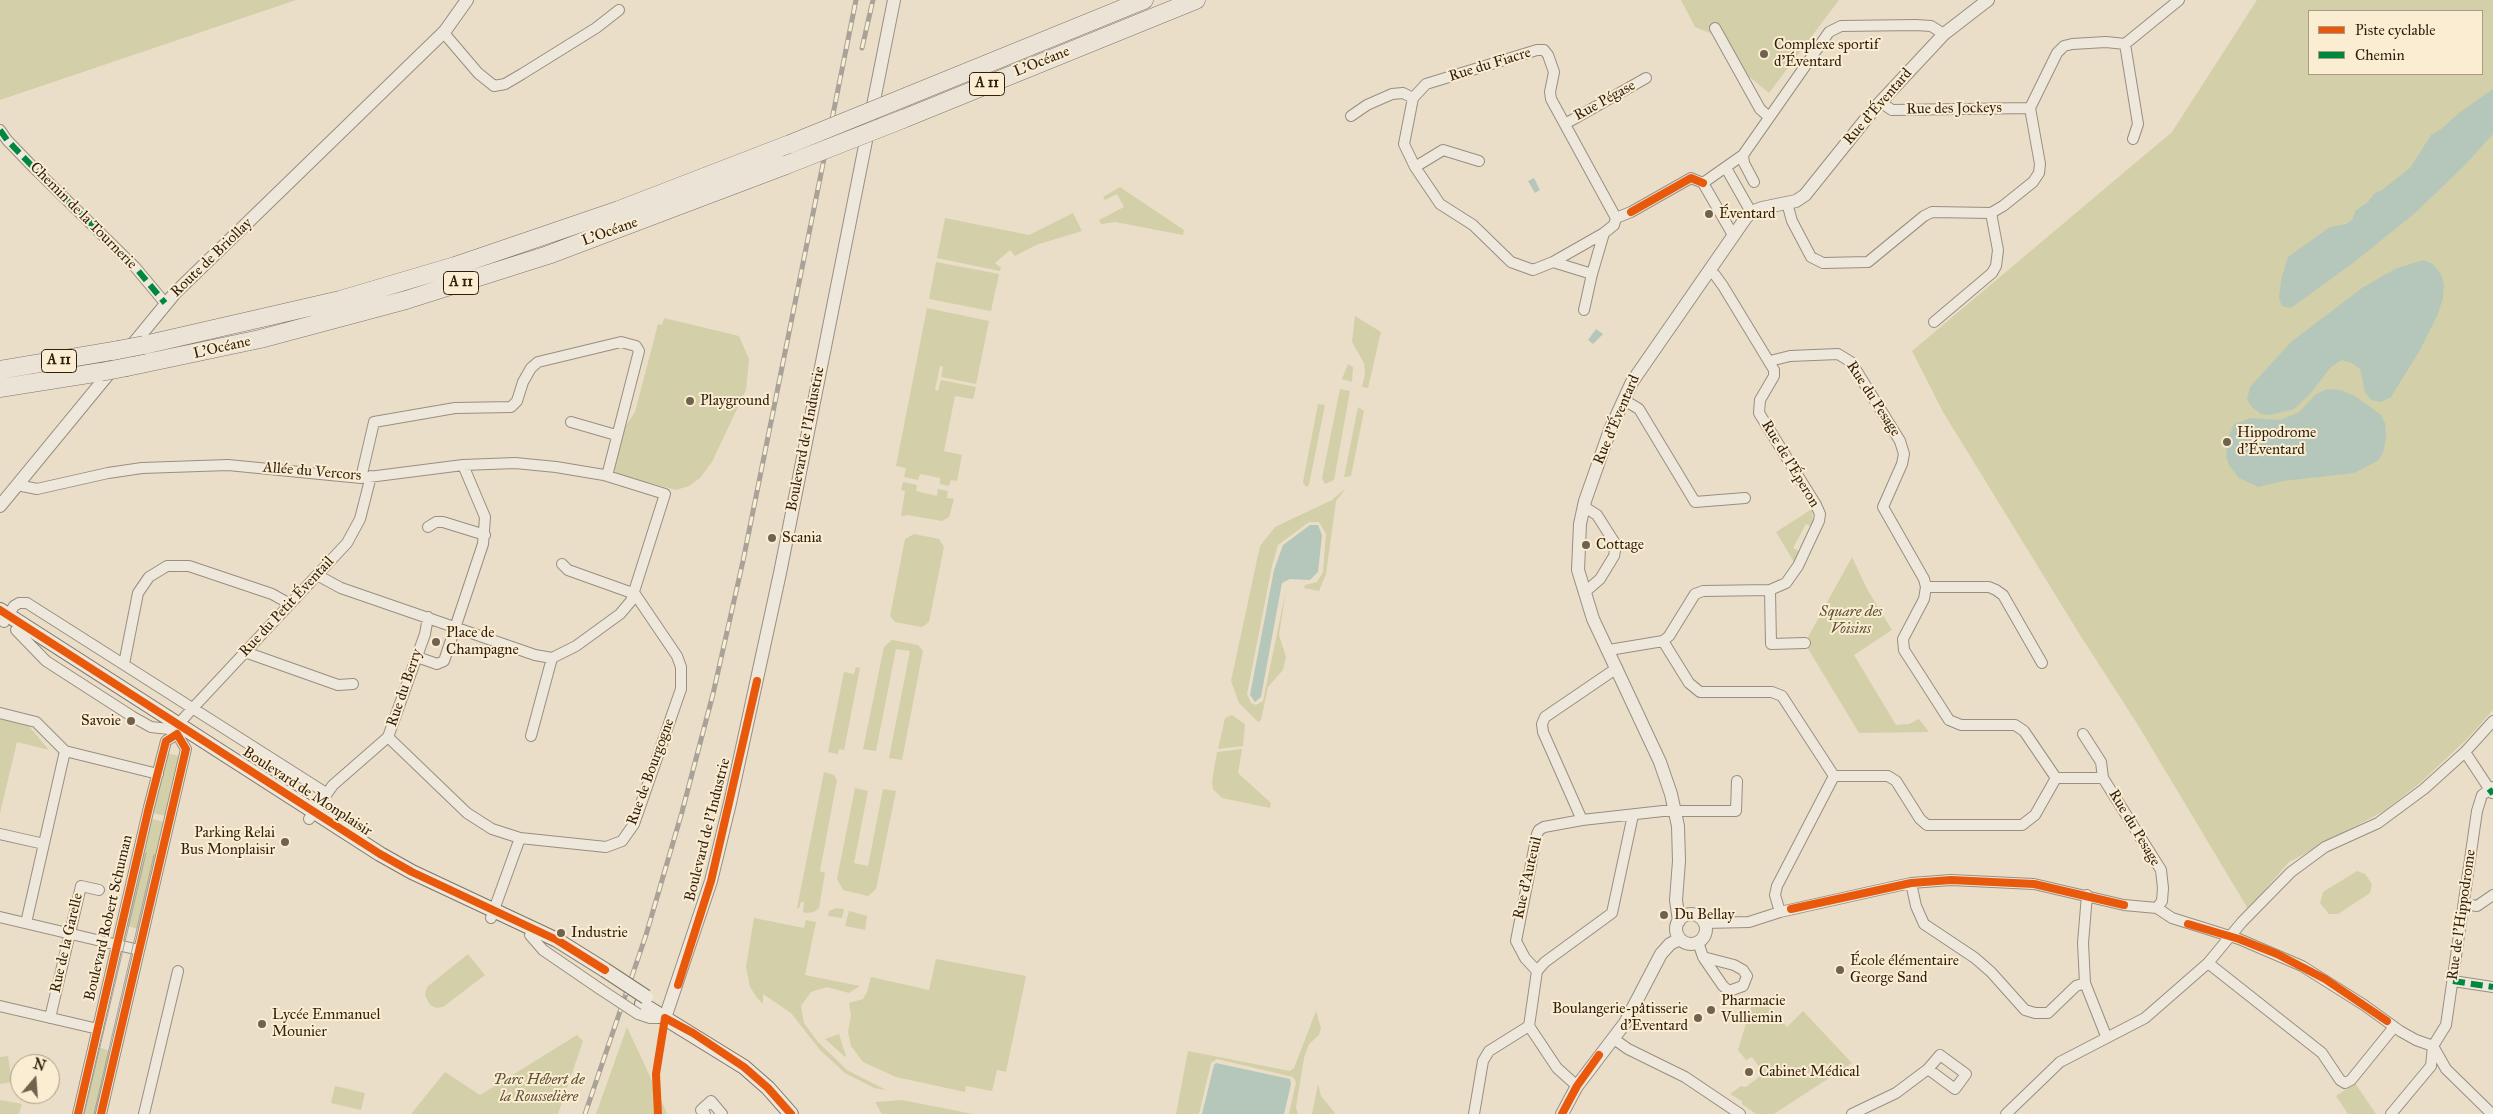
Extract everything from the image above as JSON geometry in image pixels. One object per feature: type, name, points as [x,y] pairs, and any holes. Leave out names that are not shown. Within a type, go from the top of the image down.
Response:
[{"type":"highway","name":"L’Océane","points":[[0,370],[144,345],[332,302],[437,272],[619,210],[790,144],[1144,0]]},
{"type":"highway","name":"L’Océane","points":[[0,388],[101,372],[260,339],[406,300],[566,248],[786,165],[1196,0]]},
{"type":"main road","name":"Boulevard de Monplaisir","points":[[3,617],[311,816],[574,959],[642,1005],[666,1014],[756,1077],[791,1114]]},
{"type":"main road","name":"Boulevard de Monplaisir","points":[[3,617],[16,630],[175,729]]},
{"type":"main road","name":"Boulevard de Monplaisir","points":[[492,914],[557,940],[603,979]]},
{"type":"street","name":"Route de Briollay","points":[[0,506],[10,490],[165,303],[444,31],[467,0]]},
{"type":"street","name":"Boulevard de l'Industrie","points":[[666,1014],[711,881],[732,794],[780,573],[894,0]]},
{"type":"street","name":"Rue d'Éventard","points":[[1681,914],[1676,900],[1679,861],[1675,811],[1660,762],[1593,619],[1578,570],[1578,538],[1584,506],[1610,430],[1641,366],[1751,212],[1796,201],[1805,195],[1880,102],[1944,34],[1988,0]]},
{"type":"street","points":[[1787,203],[1792,220],[1811,257],[1823,263],[1868,262],[1924,216],[1932,212],[1991,213],[2034,182],[2039,173],[2040,164],[2030,108],[2057,53],[2064,46],[2106,42],[2125,44],[2179,0]]},
{"type":"street","points":[[444,31],[478,73],[494,86],[505,84],[572,43],[619,10]]},
{"type":"street","points":[[1703,184],[1743,155],[1829,32],[1840,26],[1931,26],[1944,34]]},
{"type":"street","points":[[1715,28],[1760,109],[1769,117]]},
{"type":"street","points":[[2125,44],[2138,124],[2133,139]]},
{"type":"street","name":"Rue du Fiacre","points":[[1413,98],[1426,84],[1537,50],[1544,50],[1548,55],[1554,72],[1550,92],[1551,99],[1616,218]]},
{"type":"street","name":"Rue Pégase","points":[[1565,124],[1646,78]]},
{"type":"street","points":[[1351,116],[1367,105],[1392,94],[1403,93],[1413,98],[1404,144],[1415,167],[1440,204],[1473,225],[1494,247],[1521,267],[1534,270],[1553,262],[1604,233],[1614,225],[1616,218],[1631,212],[1691,178],[1703,184],[1733,235]]},
{"type":"street","name":"Rue des Jockeys","points":[[1880,102],[1892,110],[2030,108]]},
{"type":"street","name":"Chemin de la Tournerie","points":[[0,130],[33,167],[135,267],[165,303]]},
{"type":"street","points":[[1415,167],[1443,150],[1479,160]]},
{"type":"street","points":[[1743,155],[1744,163],[1754,182]]},
{"type":"street","points":[[1726,168],[1751,212]]},
{"type":"street","points":[[1934,322],[1992,273],[1996,266],[1998,250],[1991,213]]},
{"type":"street","points":[[1584,310],[1604,233]]},
{"type":"street","points":[[1553,262],[1592,274]]},
{"type":"street","points":[[1709,270],[1719,280],[1770,361]]},
{"type":"street","name":"Rue du Petit Éventail","points":[[175,729],[347,543],[356,528],[374,422],[455,408],[511,407],[517,401],[531,368],[538,362],[621,342],[636,346],[639,351],[616,434]]},
{"type":"street","name":"Rue du Pesage","points":[[1770,361],[1790,356],[1838,354],[1851,362],[1903,447],[1902,464],[1883,507],[1924,579],[1926,587]]},
{"type":"street","name":"Rue de l'Éperon","points":[[1663,641],[1669,636],[1695,594],[1703,591],[1770,590],[1780,588],[1792,577],[1817,530],[1820,514],[1759,413],[1760,400],[1774,376],[1774,370],[1770,361]]},
{"type":"street","points":[[1624,400],[1639,409],[1694,502],[1745,498]]},
{"type":"street","points":[[571,422],[616,434],[618,440],[607,476]]},
{"type":"street","name":"Allée du Vercors","points":[[10,490],[37,489],[124,470],[214,465],[366,477],[463,465],[515,462],[556,467],[607,476],[665,494],[634,594]]},
{"type":"street","points":[[416,657],[437,664],[442,663],[485,536],[484,517],[463,465]]},
{"type":"street","points":[[1584,506],[1597,515],[1616,545],[1614,556],[1600,579],[1585,592]]},
{"type":"street","points":[[428,527],[436,522],[443,522],[485,536]]},
{"type":"street","points":[[317,575],[341,588],[456,626],[535,655],[552,658],[576,646],[620,614],[634,594],[568,570],[562,564]]},
{"type":"street","points":[[124,664],[138,593],[149,576],[167,566],[189,566],[272,594],[290,604]]},
{"type":"street","points":[[1834,776],[1888,776],[1896,782],[1920,819],[1933,826],[2022,825],[2036,815],[2056,778],[2020,727],[2015,725],[1954,723],[1944,716],[1903,644],[1905,632],[1924,598],[1926,587],[1990,587],[2003,595],[2042,663]]},
{"type":"street","points":[[1770,590],[1771,644],[1806,643]]},
{"type":"street","name":"Rue de Bourgogne","points":[[388,737],[467,814],[492,828],[520,838],[606,847],[622,841],[634,824],[682,681],[677,656],[634,594]]},
{"type":"street","name":"Boulevard de Monplaisir","points":[[3,617],[19,603],[27,603],[326,793],[311,816]]},
{"type":"street","name":"Rue du Berry","points":[[326,793],[388,737],[428,617]]},
{"type":"street","points":[[1609,650],[1663,641],[1689,683],[1700,692],[1707,694],[1772,692],[1782,696],[1834,776]]},
{"type":"street","points":[[245,652],[338,685],[353,684]]},
{"type":"street","points":[[530,736],[552,658]]},
{"type":"street","points":[[1582,820],[1543,732],[1542,724],[1545,717],[1617,668]]},
{"type":"street","points":[[0,713],[36,722],[65,751],[158,774]]},
{"type":"street","points":[[2006,1114],[2060,1062],[2106,1036],[2145,1018],[2208,963],[2291,872],[2324,847],[2378,823],[2424,789],[2466,752],[2493,721]]},
{"type":"street","points":[[101,1114],[186,749],[175,729]]},
{"type":"street","name":"Boulevard Robert Schuman","points":[[78,1114],[166,741],[175,729]]},
{"type":"street","name":"Rue du Pesage","points":[[2084,734],[2101,762],[2104,778],[2161,870],[2162,901],[2157,908]]},
{"type":"street","points":[[26,923],[65,751]]},
{"type":"street","points":[[2466,752],[2492,790]]},
{"type":"street","points":[[1780,912],[1775,895],[1777,886],[1834,776]]},
{"type":"street","name":"Rue du Pesage","points":[[2056,778],[2104,778]]},
{"type":"street","name":"Rue d'Auteuil","points":[[1537,971],[1525,958],[1516,941],[1537,834],[1544,827],[1582,820],[1675,811],[1736,811],[1737,781]]},
{"type":"street","name":"Rue de l'Hippodrome","points":[[2391,1114],[2430,1066],[2433,1046],[2446,1024],[2477,811],[2482,795],[2492,790]]},
{"type":"street","points":[[1577,1086],[1557,1068],[1529,1026],[1537,971],[1545,962],[1612,913],[1633,815]]},
{"type":"street","points":[[0,834],[44,844]]},
{"type":"street","points":[[492,914],[520,838]]},
{"type":"street","points":[[1704,923],[1749,922],[1780,912],[1911,883],[1951,880],[1998,880],[2034,884],[2124,905],[2157,908],[2172,918],[2231,936],[2302,966],[2364,1004],[2394,1027],[2416,1040],[2433,1046],[2446,1068],[2492,1114]]},
{"type":"street","points":[[1911,883],[1916,906],[1924,924],[1991,972],[2025,1010],[2035,1013],[2048,1013],[2076,986],[2085,983]]},
{"type":"street","name":"Rue de la Garelle","points":[[50,1018],[81,886],[99,890]]},
{"type":"street","points":[[2087,895],[2082,943],[2085,983],[2106,1036]]},
{"type":"street","points":[[2464,904],[2477,906],[2493,895]]},
{"type":"street","points":[[1681,914],[1697,915],[1704,923],[1705,934],[1698,942],[1686,943],[1680,939],[1676,928],[1681,914]]},
{"type":"street","points":[[0,917],[139,950]]},
{"type":"street","points":[[1562,1114],[1577,1086],[1614,1039],[1634,1006],[1661,954],[1670,944],[1680,939]]},
{"type":"street","points":[[1698,942],[1703,957]]},
{"type":"street","points":[[2208,963],[2322,1053],[2340,1080],[2345,1083],[2351,1080],[2394,1027]]},
{"type":"street","points":[[144,1114],[178,971]]},
{"type":"street","points":[[603,979],[642,1005]]},
{"type":"street","points":[[2453,981],[2493,987]]},
{"type":"street","points":[[0,1006],[98,1029]]},
{"type":"street","points":[[1474,1114],[1483,1061],[1489,1051],[1529,1026]]},
{"type":"street","points":[[1614,1039],[1628,1049],[1685,1077],[1740,1114]]},
{"type":"street","points":[[1852,1114],[1886,1099],[1928,1069]]},
{"type":"street","points":[[705,1114],[701,1110],[711,1101],[722,1114]]},
{"type":"green space","points":[[0,0],[296,0],[0,100]]},
{"type":"green space","name":"Complexe sportif d'Éventard","points":[[1681,0],[1839,0],[1769,93],[1746,74],[1715,35],[1695,27]]},
{"type":"green space","name":"Hippodrome d'Éventard","points":[[2257,0],[2493,0],[2493,710],[2468,738],[2420,783],[2384,811],[2289,862],[2248,909],[2138,725],[2080,635],[1943,412],[1912,351],[2172,132]]},
{"type":"green space","points":[[1120,187],[1184,230],[1183,235],[1115,222],[1101,224],[1099,220],[1124,207],[1117,194],[1105,200],[1103,197]]},
{"type":"green space","points":[[1073,213],[1082,231],[1036,245],[1015,256],[1010,250],[995,263],[1001,268],[1000,271],[937,258],[945,218],[1029,235]]},
{"type":"green space","points":[[936,262],[999,274],[991,311],[929,299]]},
{"type":"green space","points":[[927,308],[989,321],[976,384],[941,377],[943,367],[940,366],[935,390],[938,391],[941,380],[976,387],[973,399],[955,396],[944,451],[962,455],[957,481],[951,480],[949,486],[940,484],[940,478],[920,474],[918,480],[904,477],[906,468],[896,466]]},
{"type":"green space","points":[[1355,316],[1381,332],[1368,388],[1362,387],[1365,374],[1364,363],[1352,342]]},
{"type":"green space","name":"Playground","points":[[664,318],[739,336],[749,359],[746,390],[712,462],[700,478],[689,486],[676,490],[617,474],[614,469],[625,427],[635,412],[658,324],[662,325]]},
{"type":"green space","points":[[1348,364],[1353,367],[1352,382],[1342,379]]},
{"type":"green space","points":[[1340,389],[1350,391],[1334,480],[1325,484],[1322,478]]},
{"type":"green space","points":[[1318,404],[1325,405],[1309,485],[1306,487],[1303,482]]},
{"type":"green space","points":[[1358,407],[1364,411],[1351,476],[1344,477]]},
{"type":"green space","points":[[903,482],[917,485],[916,491],[937,496],[938,489],[948,491],[947,498],[954,499],[949,517],[942,521],[908,515],[901,516],[905,491],[901,490]]},
{"type":"green space","points":[[1346,488],[1336,501],[1326,574],[1319,591],[1304,588],[1305,585],[1317,582],[1323,572],[1326,534],[1319,522],[1309,522],[1278,545],[1272,566],[1247,694],[1251,703],[1256,705],[1263,701],[1286,590],[1279,635],[1286,657],[1283,670],[1268,687],[1261,720],[1258,722],[1239,703],[1231,681],[1260,546],[1275,527],[1332,500]]},
{"type":"green space","points":[[1812,509],[1812,527],[1806,524],[1793,548],[1799,551],[1794,562],[1776,532]]},
{"type":"green space","points":[[914,534],[939,539],[944,547],[929,622],[922,627],[895,622],[890,616],[905,539]]},
{"type":"green space","name":"Square des Voisins","points":[[1852,557],[1867,589],[1892,630],[1854,655],[1896,725],[1909,724],[1919,719],[1929,732],[1859,733],[1807,647],[1808,637]]},
{"type":"green space","points":[[892,640],[918,645],[923,651],[902,760],[889,758],[910,651],[896,649],[876,751],[863,749],[884,647]]},
{"type":"green space","points":[[856,667],[860,668],[844,750],[839,749],[838,754],[828,752],[844,672],[854,674]]},
{"type":"green space","points":[[1232,715],[1245,724],[1243,746],[1218,749],[1225,718]]},
{"type":"green space","points":[[0,719],[28,725],[49,750],[17,742],[0,813]]},
{"type":"green space","points":[[1242,749],[1238,773],[1271,803],[1270,808],[1222,798],[1213,789],[1212,781],[1217,752]]},
{"type":"green space","points":[[167,753],[180,756],[166,816],[153,813]]},
{"type":"green space","points":[[824,772],[834,775],[837,780],[820,871],[825,873],[819,908],[814,912],[807,913],[803,912],[804,902],[801,902],[799,908],[797,908]]},
{"type":"green space","points":[[855,788],[868,791],[854,863],[868,866],[883,789],[896,791],[876,889],[868,896],[843,890],[837,879]]},
{"type":"green space","points":[[152,819],[164,822],[139,929],[127,926]]},
{"type":"green space","points":[[2357,871],[2365,874],[2372,884],[2370,893],[2338,914],[2329,914],[2320,903],[2323,892]]},
{"type":"green space","points":[[836,908],[844,909],[842,918],[828,916],[829,911]]},
{"type":"green space","points":[[849,911],[867,916],[865,930],[845,926]]},
{"type":"green space","points":[[754,918],[804,928],[806,920],[816,922],[805,975],[860,986],[849,993],[827,987],[811,992],[801,1006],[804,1023],[818,1042],[847,1070],[886,1090],[874,1088],[845,1073],[820,1050],[791,1013],[763,994],[763,1004],[757,998],[750,987],[746,967]]},
{"type":"green space","points":[[468,954],[485,975],[443,1007],[436,1008],[430,1005],[425,995],[427,987]]},
{"type":"green space","points":[[936,959],[1026,976],[1006,1072],[997,1070],[992,1091],[966,1086],[965,1092],[896,1077],[863,1062],[851,1046],[848,1032],[851,1015],[849,1003],[863,999],[871,977],[929,990]]},
{"type":"green space","points":[[1758,996],[1787,1027],[1803,1011],[1852,1063],[1774,1114],[1756,1114],[1742,1104],[1742,1101],[1730,1094],[1741,1086],[1746,1087],[1764,1073],[1752,1057],[1746,1060],[1738,1050],[1751,1007],[1757,1003]]},
{"type":"green space","points":[[1316,1011],[1321,1028],[1319,1035],[1309,1044],[1304,1058],[1296,1107],[1298,1114],[1289,1114],[1296,1082],[1293,1077],[1217,1059],[1211,1063],[1199,1114],[1176,1114],[1188,1051],[1290,1071],[1294,1068]]},
{"type":"green space","name":"Parc Hébert de la Rousselière","points":[[627,1027],[666,1111],[667,1114],[596,1114]]},
{"type":"green space","points":[[839,1034],[846,1056],[845,1057],[825,1039]]},
{"type":"green space","name":"Parc Hébert de la Rousselière","points":[[577,1035],[583,1041],[558,1114],[411,1114],[445,1072],[480,1095]]},
{"type":"green space","points":[[98,1047],[110,1051],[96,1114],[82,1114]]},
{"type":"green space","points":[[8,1056],[10,1082],[0,1084],[0,1057]]},
{"type":"green space","points":[[2355,1083],[2376,1114],[2348,1114],[2336,1096]]},
{"type":"green space","points":[[1318,1084],[1321,1096],[1335,1113],[1312,1114]]},
{"type":"green space","points":[[335,1086],[365,1093],[361,1110],[331,1103]]},
{"type":"green space","points":[[0,1100],[10,1102],[10,1104],[22,1104],[19,1114],[0,1114]]},
{"type":"green space","points":[[902,1100],[973,1114],[882,1114],[875,1102]]},
{"type":"shaded area","points":[[2493,89],[2493,134],[2464,166],[2415,213],[2353,263],[2291,308],[2282,306],[2279,298],[2281,280],[2288,257],[2330,227],[2346,224],[2352,220],[2356,210],[2368,202],[2374,194],[2410,168],[2431,135]]},
{"type":"shaded area","points":[[1534,178],[1540,190],[1535,193],[1528,181]]},
{"type":"shaded area","points":[[2423,260],[2433,264],[2441,274],[2444,285],[2443,298],[2438,314],[2420,350],[2391,397],[2381,402],[2371,400],[2365,392],[2360,369],[2352,363],[2342,360],[2331,367],[2309,395],[2294,409],[2270,415],[2261,414],[2252,407],[2247,400],[2250,387],[2291,342],[2362,288],[2395,269]]},
{"type":"shaded area","points":[[1596,329],[1603,334],[1593,344],[1588,340]]},
{"type":"shaded area","points":[[2327,389],[2340,390],[2355,396],[2381,415],[2385,423],[2386,435],[2384,450],[2379,460],[2354,473],[2283,481],[2258,487],[2239,478],[2229,465],[2226,456],[2228,438],[2234,424],[2251,418],[2281,420],[2299,412],[2316,394]]},
{"type":"shaded area","points":[[1310,525],[1318,525],[1322,535],[1318,572],[1310,580],[1290,579],[1282,583],[1261,697],[1255,702],[1250,695],[1274,570],[1283,545]]},
{"type":"shaded area","points":[[1216,1063],[1290,1079],[1291,1084],[1284,1114],[1202,1114]]},
{"type":"tram line","points":[[84,1114],[146,853]]},
{"type":"tram line","points":[[94,1114],[154,855]]},
{"type":"railway","points":[[585,1114],[646,935],[682,812],[713,694],[743,561],[856,0]]},
{"type":"railway","points":[[862,48],[873,0]]},
{"type":"marked path","points":[[0,130],[33,167],[135,267],[165,303]]},
{"type":"marked path","points":[[2489,789],[2493,794]]},
{"type":"marked path","points":[[2453,981],[2493,987]]},
{"type":"cycle path","points":[[1631,212],[1691,178],[1703,183]]},
{"type":"cycle path","points":[[0,610],[380,854],[412,872],[557,940],[605,970]]},
{"type":"cycle path","points":[[678,985],[711,881],[757,681]]},
{"type":"cycle path","points":[[78,1114],[166,741],[177,734]]},
{"type":"cycle path","points":[[101,1114],[186,749],[177,734]]},
{"type":"cycle path","points":[[1791,909],[1911,883],[1951,880],[2034,884],[2124,905]]},
{"type":"cycle path","points":[[2188,924],[2239,939],[2277,954],[2325,979],[2387,1021]]},
{"type":"cycle path","points":[[658,1114],[656,1074],[665,1018],[693,1033],[744,1067],[768,1088],[791,1114]]},
{"type":"cycle path","points":[[1562,1114],[1577,1086],[1599,1055]]},
{"type":"place","name":"Complexe sportif d'Éventard","points":[[1764,54]]},
{"type":"place","name":"Éventard","points":[[1709,214]]},
{"type":"place","name":"Playground","points":[[690,401]]},
{"type":"place","name":"Hippodrome d'Éventard","points":[[2227,442]]},
{"type":"place","name":"Scania","points":[[772,538]]},
{"type":"place","name":"Cottage","points":[[1586,545]]},
{"type":"place","name":"Place de Champagne","points":[[436,642]]},
{"type":"place","name":"Savoie","points":[[131,721]]},
{"type":"place","name":"Parking Relai Bus Monplaisir","points":[[285,842]]},
{"type":"place","name":"Du Bellay","points":[[1664,915]]},
{"type":"place","name":"Industrie","points":[[561,933]]},
{"type":"place","name":"École élémentaire George Sand","points":[[1840,970]]},
{"type":"place","name":"Pharmacie Vulliemin","points":[[1711,1010]]},
{"type":"place","name":"Boulangerie-pâtisserie d'Eventard","points":[[1698,1018]]},
{"type":"place","name":"Lycée Emmanuel Mounier","points":[[262,1024]]},
{"type":"place","name":"Cabinet Médical","points":[[1749,1072]]}]
